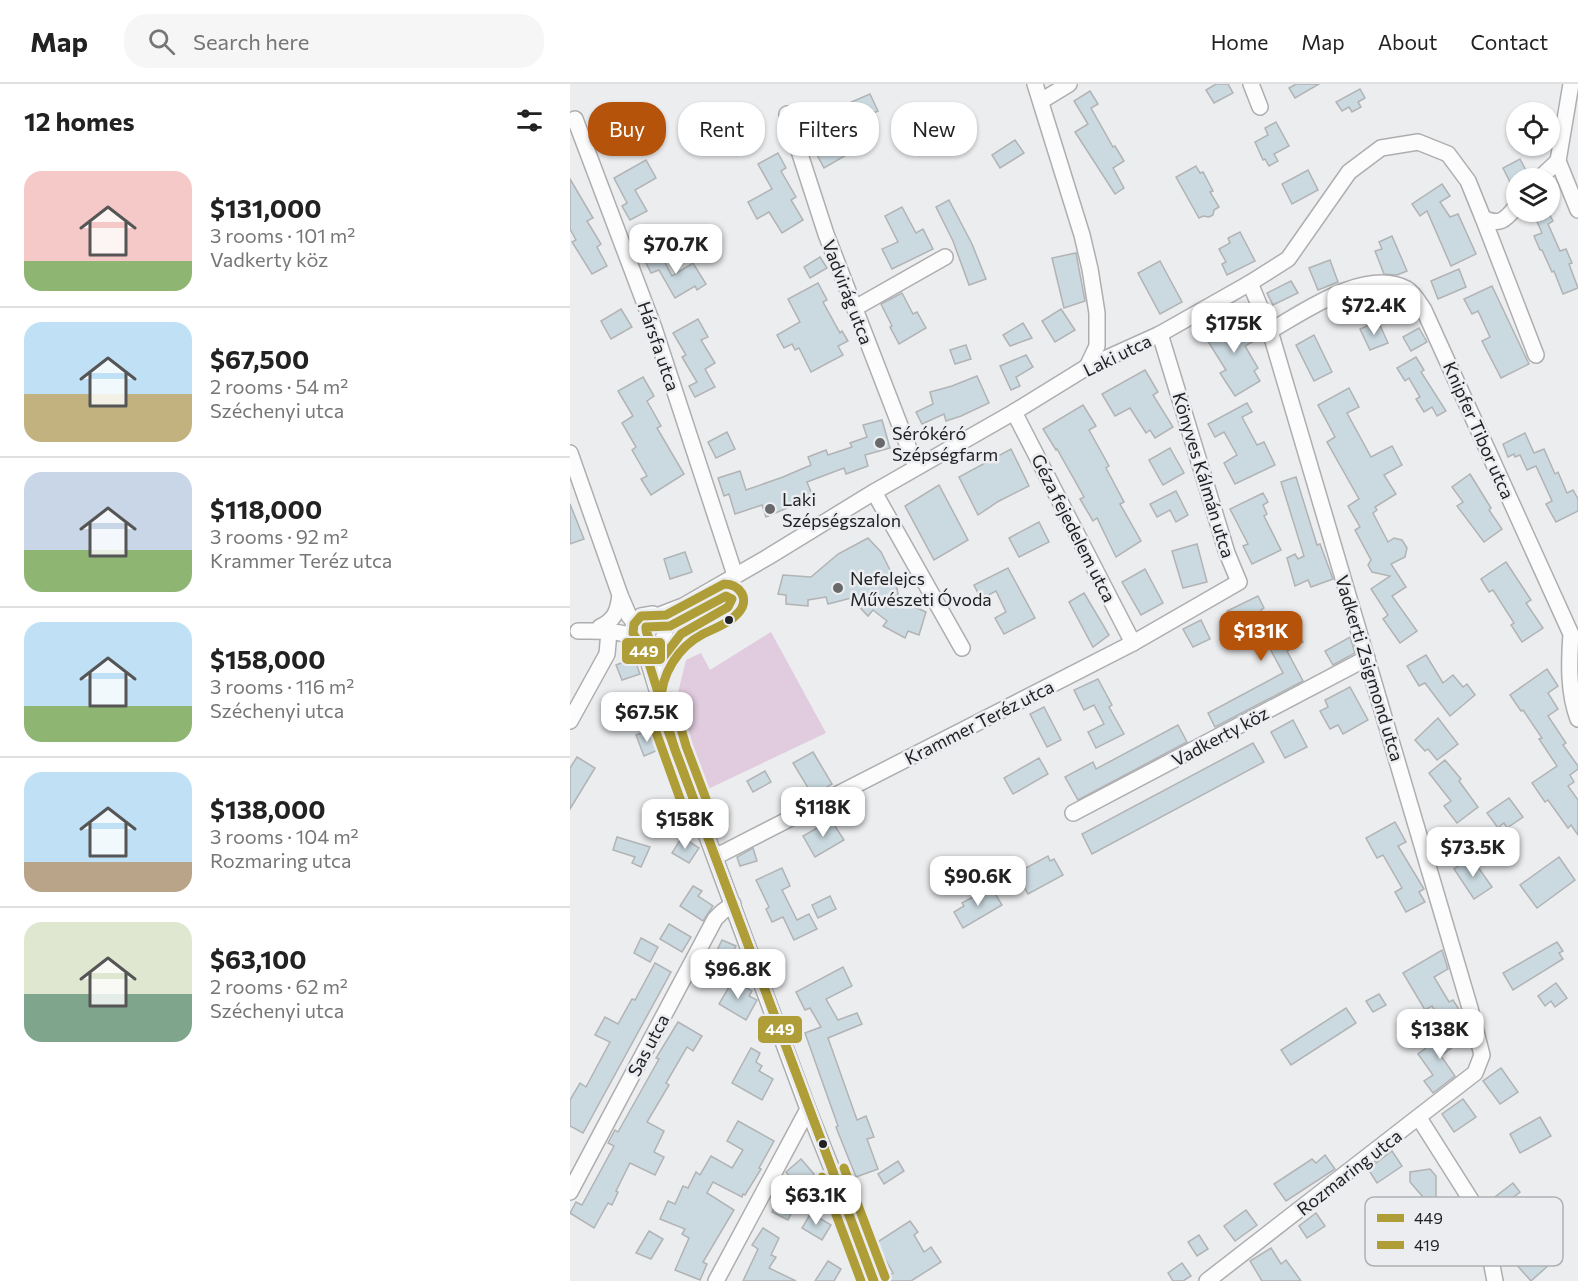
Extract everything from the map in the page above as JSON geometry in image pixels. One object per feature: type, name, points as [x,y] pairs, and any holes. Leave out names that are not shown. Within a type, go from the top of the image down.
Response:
[{"type":"street","points":[[1035,84],[1082,235],[1090,269],[1097,313],[1097,346],[1087,367]]},
{"type":"street","points":[[1041,101],[1069,84]]},
{"type":"street","points":[[1251,84],[1260,107]]},
{"type":"street","points":[[1572,84],[1558,161],[1578,210]]},
{"type":"street","name":"Hársfa utca","points":[[575,119],[654,328],[735,575]]},
{"type":"street","name":"Laki utca","points":[[653,615],[676,609],[698,598],[1087,367],[1160,334],[1288,259],[1349,172],[1381,148],[1418,142],[1448,154],[1468,181],[1536,355]]},
{"type":"street","name":"Vadvirág utca","points":[[801,156],[826,234],[916,467]]},
{"type":"street","points":[[1551,168],[1558,161]]},
{"type":"street","points":[[1483,218],[1492,222],[1500,222],[1506,216]]},
{"type":"street","points":[[855,309],[945,257]]},
{"type":"street","name":"Knipfer Tibor utca","points":[[1270,332],[1330,296],[1371,283],[1391,282],[1410,290],[1424,310],[1571,634],[1569,665],[1573,704],[1578,719]]},
{"type":"street","name":"Vadkerti Zsigmond utca","points":[[1250,283],[1270,332],[1482,1054]]},
{"type":"street","name":"Könyves Kálmán utca","points":[[1160,334],[1227,553],[1239,582]]},
{"type":"street","name":"Géza fejedelem utca","points":[[1014,412],[1133,643]]},
{"type":"street","points":[[570,453],[619,592],[629,616],[635,623]]},
{"type":"street","points":[[874,492],[962,648]]},
{"type":"street","name":"Krammer Teréz utca","points":[[715,856],[1133,643],[1239,582]]},
{"type":"street","points":[[619,592],[636,607],[664,622],[660,664],[661,708]]},
{"type":"street","points":[[570,721],[607,654],[605,630],[618,609],[619,592]]},
{"type":"street","name":"Laki utca","points":[[664,638],[698,598]]},
{"type":"street","points":[[653,615],[641,616],[635,623],[633,631],[648,660],[661,708],[808,1109],[874,1281]]},
{"type":"street","points":[[574,631],[605,630],[635,623]]},
{"type":"street","points":[[605,630],[623,634],[645,646],[655,646],[664,638]]},
{"type":"street","name":"Vadkerty köz","points":[[1073,813],[1367,658]]},
{"type":"street","name":"Sas utca","points":[[570,1192],[716,920],[733,904]]},
{"type":"street","name":"Rozmaring utca","points":[[1207,1281],[1226,1275],[1475,1073],[1482,1054]]},
{"type":"street","points":[[716,1281],[808,1109]]},
{"type":"street","points":[[1419,1118],[1469,1197]]},
{"type":"street","points":[[1492,1266],[1495,1281]]},
{"type":"shaded area","points":[[771,632],[826,733],[708,789],[688,742],[676,701],[686,660],[701,653],[710,670]]},
{"type":"building","points":[[1216,84],[1228,84],[1233,93],[1214,103],[1206,90]]},
{"type":"building","points":[[1296,84],[1319,84],[1295,98],[1289,88]]},
{"type":"building","points":[[1360,89],[1365,98],[1358,102],[1361,107],[1352,112],[1349,107],[1342,111],[1336,102]]},
{"type":"building","points":[[1090,91],[1098,104],[1091,108],[1113,147],[1115,146],[1124,161],[1113,168],[1124,188],[1115,194],[1075,132],[1088,124],[1074,101]]},
{"type":"building","points":[[870,94],[874,102],[852,102]]},
{"type":"building","points":[[1276,122],[1289,146],[1274,154],[1278,161],[1269,166],[1265,159],[1263,160],[1255,142],[1268,135],[1265,128]]},
{"type":"building","points":[[1015,140],[1024,153],[1000,168],[992,155]]},
{"type":"building","points":[[777,154],[786,168],[781,171],[796,197],[791,200],[803,220],[782,233],[769,212],[757,219],[748,202],[772,189],[758,164]]},
{"type":"building","points":[[818,156],[845,156],[824,168]]},
{"type":"building","points":[[1520,159],[1525,168],[1506,168],[1506,174],[1503,168]]},
{"type":"building","points":[[646,160],[656,178],[635,190],[647,211],[630,220],[622,206],[627,203],[614,178]]},
{"type":"building","points":[[1196,166],[1200,173],[1203,172],[1213,191],[1210,192],[1219,207],[1209,217],[1199,218],[1176,177]]},
{"type":"building","points":[[1308,170],[1318,190],[1292,204],[1282,184]]},
{"type":"building","points":[[570,179],[593,218],[587,221],[601,244],[597,247],[607,266],[592,274],[572,242],[576,240],[570,229]]},
{"type":"building","points":[[1442,184],[1450,196],[1440,202],[1450,217],[1458,214],[1476,254],[1451,266],[1427,211],[1420,216],[1412,204]]},
{"type":"building","points":[[949,200],[972,244],[986,279],[969,285],[953,241],[936,207]]},
{"type":"building","points":[[902,207],[916,233],[923,229],[933,249],[892,269],[882,249],[898,242],[885,216]]},
{"type":"building","points":[[1537,222],[1551,222],[1548,224],[1560,251],[1566,249],[1578,288],[1563,294],[1554,271],[1552,272],[1534,236],[1542,233]]},
{"type":"building","points":[[1240,232],[1255,261],[1227,275],[1222,264],[1226,262],[1219,249],[1230,243],[1228,238]]},
{"type":"building","points":[[1392,236],[1407,271],[1397,275],[1384,274],[1375,251],[1382,249],[1379,242]]},
{"type":"building","points":[[659,251],[672,276],[693,263],[706,284],[697,290],[695,286],[675,298],[659,270],[651,273],[644,259]]},
{"type":"building","points":[[1076,253],[1085,301],[1064,308],[1052,258]]},
{"type":"building","points":[[820,257],[827,268],[810,278],[804,267]]},
{"type":"building","points":[[1330,260],[1338,282],[1318,290],[1309,268]]},
{"type":"building","points":[[1160,261],[1182,302],[1160,314],[1138,273]]},
{"type":"building","points":[[1459,269],[1466,287],[1438,299],[1431,281]]},
{"type":"building","points":[[1291,281],[1298,293],[1273,305],[1267,293]]},
{"type":"building","points":[[818,283],[827,300],[823,302],[840,333],[842,331],[848,341],[838,346],[843,355],[811,372],[799,348],[795,350],[792,344],[784,348],[777,335],[800,322],[788,299]]},
{"type":"building","points":[[1492,286],[1529,364],[1501,378],[1482,341],[1490,337],[1478,311],[1472,314],[1464,299]]},
{"type":"building","points":[[902,293],[913,314],[917,312],[926,328],[899,344],[881,304]]},
{"type":"building","points":[[621,309],[632,327],[611,339],[601,321]]},
{"type":"building","points":[[1061,309],[1075,330],[1055,342],[1042,321]]},
{"type":"building","points":[[1237,315],[1254,341],[1245,346],[1258,368],[1254,371],[1260,381],[1235,396],[1220,373],[1226,370],[1204,335]]},
{"type":"building","points":[[698,319],[708,337],[701,340],[715,363],[705,369],[715,387],[695,397],[689,386],[697,382],[682,357],[686,355],[673,333]]},
{"type":"building","points":[[1378,321],[1388,343],[1370,350],[1360,329]]},
{"type":"building","points":[[1023,323],[1032,338],[1010,346],[1003,335]]},
{"type":"building","points":[[1419,328],[1427,342],[1411,351],[1403,337]]},
{"type":"building","points":[[1314,335],[1332,372],[1314,381],[1296,345]]},
{"type":"building","points":[[966,345],[971,359],[955,364],[950,350]]},
{"type":"building","points":[[1026,355],[1033,367],[1016,377],[1020,386],[1011,390],[1000,366]]},
{"type":"building","points":[[1416,357],[1424,370],[1421,372],[1446,411],[1437,416],[1432,407],[1424,412],[1416,399],[1420,397],[1409,378],[1405,381],[1397,368]]},
{"type":"building","points":[[1145,370],[1158,392],[1153,395],[1173,427],[1155,438],[1150,430],[1146,433],[1130,408],[1115,416],[1102,394]]},
{"type":"building","points":[[977,376],[989,403],[946,421],[944,414],[922,424],[916,412],[933,404],[930,392]]},
{"type":"building","points":[[643,377],[654,396],[647,401],[661,426],[657,428],[684,474],[651,495],[641,479],[647,476],[632,450],[636,447],[622,423],[633,416],[618,391]]},
{"type":"building","points":[[1349,388],[1359,407],[1347,413],[1371,457],[1392,446],[1402,465],[1384,475],[1396,494],[1375,507],[1377,510],[1373,513],[1388,542],[1394,538],[1402,540],[1407,548],[1405,557],[1391,564],[1406,587],[1392,596],[1417,631],[1400,643],[1383,619],[1388,615],[1371,589],[1390,576],[1372,572],[1368,565],[1371,560],[1355,530],[1360,527],[1348,506],[1359,499],[1327,442],[1335,437],[1318,405]]},
{"type":"building","points":[[1247,403],[1252,412],[1242,417],[1257,445],[1264,442],[1275,465],[1235,484],[1224,463],[1237,455],[1224,432],[1215,437],[1208,424]]},
{"type":"building","points":[[1083,405],[1096,426],[1089,430],[1109,466],[1106,468],[1124,502],[1120,504],[1141,541],[1116,557],[1097,518],[1093,521],[1080,499],[1084,497],[1043,429]]},
{"type":"building","points":[[882,420],[890,448],[865,455],[868,466],[846,474],[844,468],[807,482],[813,497],[766,517],[762,505],[735,514],[729,494],[724,496],[718,478],[740,471],[746,490],[783,477],[811,465],[808,457],[826,450],[828,455],[852,447],[850,443],[867,437],[863,425]]},
{"type":"building","points":[[727,432],[735,449],[716,458],[708,442]]},
{"type":"building","points":[[1525,433],[1534,453],[1544,449],[1555,474],[1558,472],[1567,493],[1573,490],[1578,499],[1578,511],[1556,522],[1546,504],[1552,501],[1536,466],[1527,470],[1520,455],[1515,457],[1514,454],[1508,457],[1503,444]]},
{"type":"building","points":[[1170,448],[1184,473],[1163,485],[1149,460]]},
{"type":"building","points":[[1011,449],[1029,486],[978,515],[959,477]]},
{"type":"building","points":[[1470,474],[1502,529],[1484,542],[1457,506],[1463,502],[1452,487]]},
{"type":"building","points":[[1296,477],[1317,545],[1320,544],[1333,579],[1311,587],[1308,580],[1295,586],[1287,558],[1295,554],[1298,559],[1304,556],[1281,482]]},
{"type":"building","points":[[939,485],[968,540],[934,560],[905,506]]},
{"type":"building","points":[[1176,491],[1188,515],[1176,522],[1170,510],[1157,517],[1150,504]]},
{"type":"building","points":[[1263,493],[1268,502],[1263,505],[1267,514],[1264,516],[1281,550],[1252,564],[1243,546],[1248,544],[1230,509]]},
{"type":"building","points":[[570,504],[584,539],[570,544]]},
{"type":"building","points":[[1039,522],[1049,542],[1019,557],[1009,538]]},
{"type":"building","name":"Nefelejcs Művészeti Óvoda","points":[[868,538],[881,552],[896,583],[899,600],[926,612],[919,635],[908,631],[905,638],[883,626],[887,621],[873,610],[868,616],[851,598],[828,604],[826,597],[808,600],[808,606],[786,604],[786,595],[778,594],[783,575],[811,577],[838,554]]},
{"type":"building","points":[[1197,544],[1207,582],[1183,588],[1172,551]]},
{"type":"building","points":[[685,552],[692,572],[670,579],[664,559]]},
{"type":"building","points":[[1506,562],[1531,600],[1526,603],[1543,628],[1522,642],[1511,625],[1514,623],[1493,590],[1489,592],[1481,579]]},
{"type":"building","points":[[1008,568],[1035,618],[1004,634],[995,618],[1006,612],[996,591],[981,599],[974,585]]},
{"type":"building","points":[[1145,569],[1163,603],[1141,615],[1122,582]]},
{"type":"building","points":[[1084,593],[1109,635],[1093,647],[1069,602]]},
{"type":"building","points":[[1258,596],[1264,608],[1261,610],[1275,639],[1295,628],[1303,642],[1287,651],[1303,681],[1215,727],[1208,713],[1283,673],[1260,630],[1248,636],[1240,619],[1233,622],[1227,611]]},
{"type":"building","points":[[1201,620],[1210,639],[1193,647],[1183,629]]},
{"type":"building","points":[[1350,637],[1355,653],[1333,665],[1325,651]]},
{"type":"building","points":[[628,647],[631,649],[640,674],[622,680],[616,665],[624,662],[622,656]]},
{"type":"building","points":[[1426,655],[1443,683],[1453,675],[1463,687],[1467,684],[1475,695],[1450,716],[1425,683],[1419,686],[1407,666]]},
{"type":"building","points":[[1547,669],[1558,686],[1548,693],[1558,709],[1548,716],[1566,743],[1563,745],[1578,766],[1578,769],[1570,775],[1574,782],[1568,786],[1578,800],[1578,835],[1571,825],[1568,828],[1548,800],[1545,802],[1532,783],[1557,766],[1539,739],[1542,738],[1510,695]]},
{"type":"building","points":[[1098,679],[1112,705],[1109,707],[1124,734],[1096,748],[1088,732],[1104,724],[1094,705],[1084,710],[1074,690]]},
{"type":"building","points":[[1350,687],[1368,720],[1343,734],[1338,725],[1330,729],[1320,711],[1328,707],[1325,700]]},
{"type":"building","points":[[1044,707],[1061,740],[1047,747],[1030,714]]},
{"type":"building","points":[[1438,718],[1458,744],[1437,760],[1428,749],[1425,751],[1415,740]]},
{"type":"building","points":[[1293,720],[1307,747],[1285,758],[1271,732]]},
{"type":"building","points":[[1178,725],[1187,742],[1078,800],[1065,777],[1093,762],[1096,769]]},
{"type":"building","points":[[650,730],[658,750],[644,756],[636,735]]},
{"type":"building","points":[[1253,743],[1264,762],[1092,854],[1082,834]]},
{"type":"building","points":[[813,752],[832,784],[813,796],[793,763]]},
{"type":"building","points":[[577,757],[595,768],[570,809],[570,768]]},
{"type":"building","points":[[1039,758],[1048,774],[1013,794],[1004,778]]},
{"type":"building","points":[[1445,760],[1461,779],[1459,781],[1478,807],[1457,823],[1444,806],[1451,801],[1429,773]]},
{"type":"building","points":[[765,771],[771,782],[753,792],[747,781]]},
{"type":"building","points":[[1509,798],[1523,817],[1507,828],[1504,823],[1498,828],[1487,813]]},
{"type":"building","points":[[666,802],[680,810],[668,832],[654,824]]},
{"type":"building","points":[[831,820],[844,840],[815,857],[803,836]]},
{"type":"building","points":[[1395,822],[1406,842],[1398,846],[1424,889],[1419,892],[1425,902],[1406,912],[1395,892],[1402,888],[1383,855],[1377,858],[1366,838]]},
{"type":"building","points":[[617,837],[650,847],[641,867],[632,863],[635,857],[613,850]]},
{"type":"building","points":[[682,837],[699,848],[689,863],[672,853]]},
{"type":"building","points":[[753,848],[757,861],[740,866],[737,857]]},
{"type":"building","points":[[1048,856],[1050,861],[1054,859],[1063,875],[1028,894],[1019,878],[1025,875],[1022,870]]},
{"type":"building","points":[[1471,857],[1492,887],[1474,899],[1454,869]]},
{"type":"building","points":[[1559,857],[1575,880],[1537,908],[1520,885]]},
{"type":"building","points":[[782,868],[790,886],[782,890],[797,920],[809,914],[817,929],[794,940],[783,917],[772,922],[766,909],[769,907],[756,880]]},
{"type":"building","points":[[693,886],[702,891],[698,896],[713,906],[703,921],[680,906]]},
{"type":"building","points":[[991,887],[1002,905],[963,928],[954,912],[964,906],[962,903]]},
{"type":"building","points":[[830,896],[836,909],[818,918],[812,905]]},
{"type":"building","points":[[669,924],[691,937],[682,952],[660,939]]},
{"type":"building","points":[[641,938],[658,947],[650,962],[634,953]]},
{"type":"building","points":[[722,940],[736,946],[732,954],[738,957],[732,970],[712,961]]},
{"type":"building","points":[[1557,942],[1563,951],[1559,953],[1563,959],[1513,990],[1503,973]]},
{"type":"building","points":[[1442,950],[1448,969],[1434,977],[1449,1002],[1453,1000],[1462,1014],[1444,1025],[1432,1006],[1425,1010],[1403,973]]},
{"type":"building","points":[[655,963],[671,972],[583,1133],[570,1126],[570,1100],[580,1083],[586,1087],[610,1042],[595,1035],[605,1017],[618,1024],[632,999],[635,1000]]},
{"type":"building","points":[[843,967],[852,986],[826,999],[838,1020],[857,1013],[862,1024],[828,1038],[857,1120],[866,1116],[874,1137],[867,1139],[878,1169],[856,1177],[836,1127],[838,1126],[805,1033],[821,1027],[810,1008],[805,1010],[796,992]]},
{"type":"building","points":[[733,980],[752,991],[749,996],[757,1000],[746,1020],[719,1004]]},
{"type":"building","points":[[1556,983],[1567,998],[1555,1007],[1551,1001],[1545,1006],[1538,996]]},
{"type":"building","points":[[1379,994],[1386,1005],[1373,1012],[1366,1001]]},
{"type":"building","points":[[1346,1008],[1356,1023],[1291,1065],[1281,1050]]},
{"type":"building","points":[[678,1022],[702,1036],[693,1051],[687,1047],[666,1083],[669,1085],[647,1122],[664,1131],[654,1152],[664,1157],[655,1175],[630,1163],[616,1191],[618,1192],[612,1205],[608,1203],[594,1228],[570,1213],[576,1202],[582,1205],[614,1146],[608,1143],[615,1130],[618,1132],[659,1059],[656,1058]]},
{"type":"building","points":[[1454,1027],[1463,1039],[1441,1056],[1455,1076],[1433,1093],[1424,1081],[1433,1075],[1418,1054]]},
{"type":"building","points":[[751,1048],[760,1053],[756,1062],[762,1066],[759,1071],[773,1079],[762,1100],[732,1083]]},
{"type":"building","points":[[1501,1068],[1518,1092],[1500,1104],[1483,1081]]},
{"type":"building","points":[[1463,1099],[1476,1117],[1454,1132],[1442,1114]]},
{"type":"building","points":[[1540,1117],[1551,1136],[1520,1153],[1510,1134]]},
{"type":"building","points":[[738,1121],[774,1141],[745,1195],[743,1194],[742,1197],[713,1182],[707,1193],[734,1210],[703,1262],[707,1264],[700,1280],[675,1270],[689,1238],[682,1234],[685,1229],[660,1219],[668,1201],[675,1204],[683,1186],[688,1188],[696,1172],[700,1175],[711,1156],[732,1168],[743,1150],[727,1141]]},
{"type":"building","points":[[1392,1151],[1402,1166],[1377,1183],[1368,1169]]},
{"type":"building","points":[[1325,1155],[1335,1169],[1286,1201],[1274,1184],[1312,1159],[1316,1163]]},
{"type":"building","points":[[801,1159],[814,1174],[799,1187],[786,1172]]},
{"type":"building","points":[[898,1161],[904,1171],[884,1184],[878,1174]]},
{"type":"building","points":[[1430,1169],[1436,1176],[1436,1197],[1423,1197],[1410,1182],[1410,1172]]},
{"type":"building","points":[[1513,1183],[1520,1192],[1514,1197],[1495,1197]]},
{"type":"building","points":[[782,1191],[798,1199],[788,1220],[772,1212]]},
{"type":"building","points":[[1246,1210],[1257,1225],[1235,1241],[1224,1226]]},
{"type":"building","points":[[811,1213],[831,1225],[822,1240],[802,1228]]},
{"type":"building","points":[[1316,1213],[1325,1226],[1307,1238],[1299,1226]]},
{"type":"building","points":[[910,1221],[918,1232],[914,1235],[924,1252],[931,1247],[941,1262],[911,1281],[884,1281],[883,1279],[893,1273],[876,1243]]},
{"type":"building","points":[[763,1228],[779,1238],[771,1255],[776,1257],[769,1268],[796,1281],[743,1281],[758,1249],[752,1245]]},
{"type":"building","points":[[649,1231],[663,1239],[651,1259],[636,1253]]},
{"type":"building","points":[[1199,1235],[1208,1249],[1197,1256],[1188,1242]]},
{"type":"building","points":[[1271,1248],[1281,1264],[1286,1260],[1301,1281],[1262,1281],[1250,1261]]},
{"type":"building","points":[[828,1261],[841,1269],[834,1281],[815,1281]]},
{"type":"building","points":[[1182,1263],[1191,1276],[1183,1281],[1173,1281],[1168,1273]]},
{"type":"building","points":[[1518,1266],[1548,1266],[1531,1281]]},
{"type":"transit line","name":"449","points":[[724,584],[739,589],[744,602],[742,607],[731,619],[694,640],[679,654],[664,681],[661,702],[647,657],[633,633],[634,624],[641,616],[666,615],[724,584]]},
{"type":"transit line","name":"419","points":[[726,596],[732,599],[728,607],[681,634],[661,660],[647,635],[646,627],[670,626],[726,596]]},
{"type":"transit line","name":"419","points":[[673,701],[686,746],[706,799]]},
{"type":"transit line","name":"449","points":[[661,702],[675,750],[695,803]]},
{"type":"transit line","name":"449","points":[[661,702],[667,728],[695,803]]},
{"type":"transit line","name":"419","points":[[649,705],[656,732],[683,807]]},
{"type":"transit line","name":"449","points":[[695,803],[833,1172]]},
{"type":"transit line","name":"449","points":[[695,803],[833,1172]]},
{"type":"transit line","name":"419","points":[[844,1168],[885,1277]]},
{"type":"transit line","name":"449","points":[[833,1172],[874,1281],[873,1280],[833,1172]]},
{"type":"transit line","name":"419","points":[[822,1177],[861,1281]]},
{"type":"place","name":"Sérókéró Szépségfarm","points":[[880,443]]},
{"type":"place","name":"Laki Szépségszalon","points":[[770,509]]},
{"type":"place","name":"Nefelejcs Művészeti Óvoda","points":[[838,588]]}]
